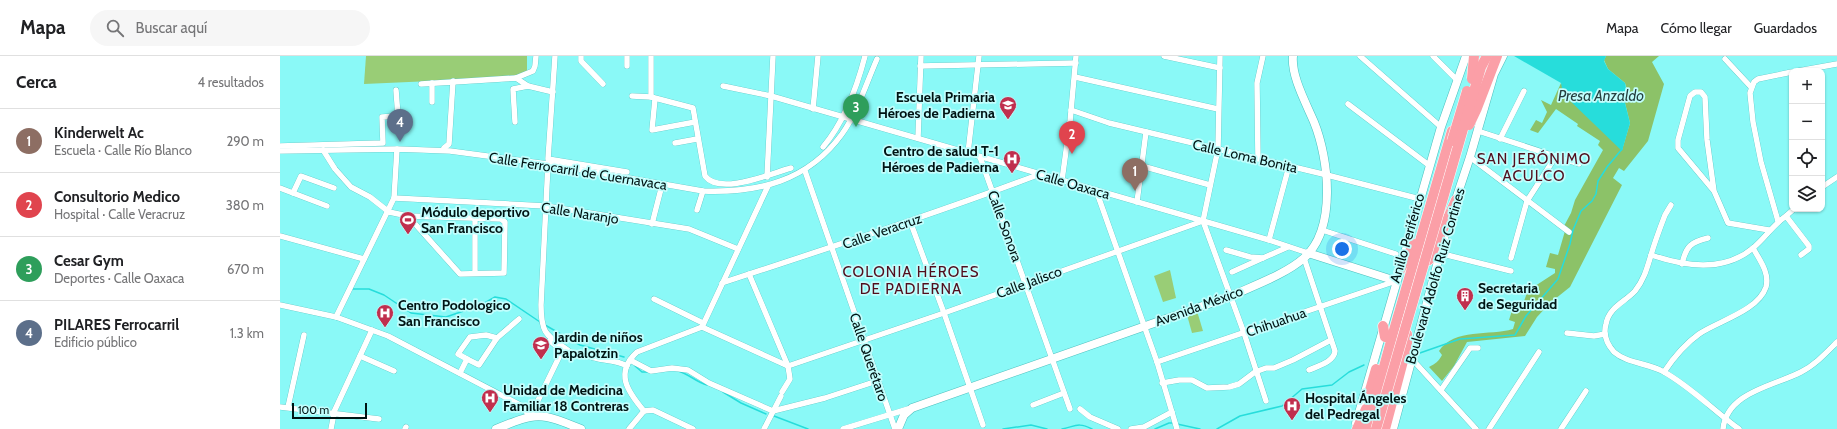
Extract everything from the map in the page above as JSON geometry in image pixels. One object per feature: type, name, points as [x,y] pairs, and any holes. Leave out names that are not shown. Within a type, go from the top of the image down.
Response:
[{"type":"highway","points":[[1472,78],[1474,56]]},
{"type":"highway","points":[[1372,429],[1460,114],[1480,56]]},
{"type":"highway","name":"Anillo Periférico","points":[[1366,429],[1387,353],[1390,333],[1454,125],[1480,56]]},
{"type":"highway","points":[[1376,429],[1481,67],[1488,56]]},
{"type":"highway","name":"Anillo Periférico","points":[[1380,429],[1488,56]]},
{"type":"highway","points":[[1457,148],[1477,108],[1497,56]]},
{"type":"highway","points":[[1398,277],[1412,249],[1446,140],[1454,125]]},
{"type":"highway","points":[[1429,260],[1456,200]]},
{"type":"highway","points":[[1370,390],[1390,333],[1383,326]]},
{"type":"highway","points":[[1386,429],[1407,346],[1407,334]]},
{"type":"highway","points":[[1356,429],[1364,417],[1387,353]]},
{"type":"street","points":[[421,84],[516,78],[533,71],[536,56]]},
{"type":"street","points":[[555,56],[548,162],[541,333],[562,352]]},
{"type":"street","points":[[581,56],[581,61],[603,84]]},
{"type":"street","points":[[627,56],[627,66]]},
{"type":"street","points":[[651,56],[653,98],[652,130],[695,122]]},
{"type":"street","points":[[767,177],[773,56]]},
{"type":"street","points":[[814,109],[818,56]]},
{"type":"street","points":[[823,147],[838,128],[865,56]]},
{"type":"street","points":[[918,138],[921,56]]},
{"type":"street","points":[[968,153],[979,56]]},
{"type":"street","points":[[1062,180],[1075,77],[1076,56]]},
{"type":"street","points":[[1164,56],[1220,68]]},
{"type":"street","points":[[1220,56],[1218,149],[1203,221],[1244,333],[1255,372],[1266,401]]},
{"type":"street","points":[[1258,159],[1257,83],[1263,56]]},
{"type":"street","name":"Avenida México","points":[[912,408],[1231,296],[1263,282],[1306,256],[1316,243],[1322,230],[1327,175],[1320,138],[1293,72],[1293,56]]},
{"type":"street","points":[[1360,56],[1441,127]]},
{"type":"street","points":[[1433,56],[1457,80]]},
{"type":"street","points":[[1356,429],[1383,326],[1441,127],[1466,56]]},
{"type":"street","points":[[1452,96],[1474,56]]},
{"type":"street","name":"Boulevard Adolfo Ruiz Cortines","points":[[1393,429],[1427,303],[1438,253],[1470,157],[1494,74],[1503,56]]},
{"type":"street","name":"Calle Ferrocarril de Cuernavaca","points":[[280,151],[397,149],[450,151],[548,162],[662,185],[703,191],[722,192],[768,186],[805,170],[832,146],[850,120],[877,59]]},
{"type":"street","points":[[1725,59],[1751,87]]},
{"type":"street","points":[[920,66],[1076,63]]},
{"type":"street","points":[[1815,68],[1837,64]]},
{"type":"street","points":[[1778,221],[1758,149],[1750,98],[1751,87],[1758,79],[1789,73]]},
{"type":"street","points":[[1075,77],[1218,109]]},
{"type":"street","points":[[516,78],[528,86],[553,92]]},
{"type":"street","points":[[444,148],[449,144],[453,81]]},
{"type":"street","points":[[432,83],[432,102]]},
{"type":"street","points":[[515,122],[513,89],[528,86]]},
{"type":"street","name":"Calle Oaxaca","points":[[723,86],[771,96],[842,118],[918,138],[1269,240],[1306,256],[1398,277]]},
{"type":"street","points":[[280,146],[383,143],[382,117],[398,116],[396,90]]},
{"type":"street","points":[[1500,139],[1524,91]]},
{"type":"street","points":[[1714,191],[1678,148],[1678,140],[1690,96],[1697,92],[1701,92],[1706,97],[1707,140],[1714,191],[1728,223],[1769,230]]},
{"type":"street","points":[[632,96],[653,98],[693,108],[697,139],[705,176],[709,180],[716,183],[725,183],[767,177],[792,168]]},
{"type":"street","points":[[1348,104],[1430,166]]},
{"type":"street","name":"Calle Loma Bonita","points":[[1071,110],[1109,123],[1327,175],[1420,199]]},
{"type":"street","points":[[1478,131],[1579,164]]},
{"type":"street","points":[[1137,202],[1146,132]]},
{"type":"street","points":[[675,142],[697,139]]},
{"type":"street","points":[[336,317],[389,212],[394,198],[397,149]]},
{"type":"street","points":[[323,150],[335,169],[351,187],[370,197],[389,212],[408,216],[501,219],[505,222],[504,273],[460,274],[408,216]]},
{"type":"street","name":"Calle Sonora","points":[[980,156],[1070,409]]},
{"type":"street","points":[[1511,258],[1527,201],[1556,156]]},
{"type":"street","points":[[1470,157],[1569,232]]},
{"type":"street","points":[[548,162],[627,172]]},
{"type":"street","points":[[1142,166],[1210,185]]},
{"type":"street","points":[[1269,240],[1288,166]]},
{"type":"street","name":"Calle Querétaro","points":[[805,170],[877,381],[895,429]]},
{"type":"street","name":"Calle Veracruz","points":[[722,283],[910,221],[1040,174]]},
{"type":"street","points":[[293,193],[301,176],[334,188]]},
{"type":"street","points":[[1825,185],[1837,177]]},
{"type":"street","points":[[652,224],[662,185]]},
{"type":"street","points":[[644,411],[629,393],[627,386],[627,366],[630,360],[637,352],[702,325],[768,186]]},
{"type":"street","points":[[280,188],[327,206]]},
{"type":"street","points":[[1096,190],[1116,251],[1157,362],[1162,383],[1176,422],[1177,429]]},
{"type":"street","points":[[697,210],[703,191]]},
{"type":"street","name":"Calle Naranjo","points":[[394,198],[546,206],[689,229],[738,249]]},
{"type":"street","points":[[1671,205],[1665,215],[1646,271],[1638,286],[1610,313],[1606,323],[1605,334],[1613,350],[1621,358],[1653,366],[1664,372],[1739,429]]},
{"type":"street","points":[[1651,255],[1682,264],[1703,266],[1720,264],[1737,258],[1753,248],[1778,221],[1790,212]]},
{"type":"street","points":[[1786,215],[1809,246],[1809,249],[1801,255]]},
{"type":"street","points":[[475,219],[475,273]]},
{"type":"street","points":[[910,221],[983,425]]},
{"type":"street","name":"Calle Jalisco","points":[[788,366],[864,341],[1203,221]]},
{"type":"street","points":[[1322,230],[1396,254]]},
{"type":"street","points":[[280,236],[364,259]]},
{"type":"street","points":[[1682,264],[1690,244],[1694,241],[1708,238]]},
{"type":"street","points":[[1232,272],[1288,247]]},
{"type":"street","points":[[1664,372],[1686,344],[1701,333],[1750,306],[1762,294],[1766,286],[1765,269],[1753,248]]},
{"type":"street","points":[[1226,250],[1250,257],[1263,258]]},
{"type":"street","points":[[1438,253],[1511,272]]},
{"type":"street","points":[[1306,256],[1320,307],[1335,351],[1333,358],[1309,370]]},
{"type":"street","points":[[749,274],[788,366],[790,379],[764,429]]},
{"type":"street","name":"Chihuahua","points":[[1157,362],[1320,307],[1398,277]]},
{"type":"street","points":[[654,299],[702,325],[788,366]]},
{"type":"street","points":[[280,305],[336,317],[388,336],[522,406],[530,417]]},
{"type":"street","points":[[497,338],[486,335],[470,337],[458,354],[479,365],[497,338],[519,319]]},
{"type":"street","points":[[541,328],[569,351],[599,359],[610,360],[627,366]]},
{"type":"street","points":[[331,429],[334,414],[372,330]]},
{"type":"street","points":[[1568,333],[1594,336],[1605,334]]},
{"type":"street","points":[[288,407],[304,334]]},
{"type":"street","points":[[1162,383],[1179,380],[1192,380],[1207,388],[1229,387],[1239,384],[1255,372],[1266,368],[1274,368],[1293,360],[1331,340]]},
{"type":"street","points":[[1723,429],[1724,418],[1731,408],[1757,389],[1801,372],[1813,365],[1837,342]]},
{"type":"street","points":[[1441,390],[1470,348],[1478,348]]},
{"type":"street","points":[[562,352],[569,351]]},
{"type":"street","points":[[530,417],[562,352]]},
{"type":"street","points":[[1489,429],[1539,352]]},
{"type":"street","points":[[360,356],[394,371]]},
{"type":"street","points":[[1411,358],[1476,429]]},
{"type":"street","points":[[460,373],[467,359]]},
{"type":"street","points":[[630,360],[651,371],[672,368],[688,370],[709,382],[773,411],[825,398],[877,381]]},
{"type":"street","points":[[1561,429],[1586,391]]},
{"type":"street","points":[[1033,405],[1064,394]]},
{"type":"street","points":[[280,407],[379,420]]},
{"type":"street","points":[[843,429],[912,408]]},
{"type":"street","points":[[898,429],[904,415],[912,408]]},
{"type":"street","points":[[1080,409],[1090,417],[1118,429]]},
{"type":"street","points":[[629,429],[644,411],[653,410],[693,429]]},
{"type":"street","points":[[1131,429],[1144,427],[1172,412]]},
{"type":"street","points":[[496,429],[508,427],[530,417],[548,416],[581,429]]},
{"type":"green space","points":[[366,56],[527,56],[527,75],[522,77],[364,84]]},
{"type":"green space","points":[[1606,56],[1659,56],[1652,62],[1664,84],[1648,141],[1624,171],[1619,168],[1613,178],[1622,185],[1570,287],[1550,303],[1537,317],[1525,336],[1467,342],[1454,366],[1442,381],[1429,367],[1440,359],[1442,355],[1439,351],[1446,344],[1463,336],[1513,329],[1515,322],[1509,320],[1515,301],[1523,304],[1529,287],[1535,286],[1555,273],[1555,269],[1546,267],[1550,253],[1558,255],[1565,231],[1563,228],[1571,213],[1575,200],[1603,150],[1598,145],[1600,141],[1577,126],[1578,124],[1556,109],[1538,133],[1530,130],[1536,120],[1542,123],[1547,112],[1541,100],[1551,105],[1561,83],[1622,150],[1630,123],[1625,103],[1628,93],[1625,83],[1608,69],[1604,60]]},
{"type":"green space","points":[[1170,270],[1176,298],[1163,302],[1154,276]]},
{"type":"green space","points":[[1197,311],[1203,331],[1192,333],[1187,315]]},
{"type":"water","name":"Presa Anzaldo","points":[[1514,56],[1606,56],[1604,61],[1608,69],[1625,83],[1627,93],[1625,103],[1630,123],[1622,151],[1563,94],[1561,83]]},
{"type":"waterway","points":[[1417,354],[1460,339],[1515,335],[1526,316],[1558,279],[1570,244],[1573,230],[1581,211],[1592,201],[1596,194],[1598,181],[1622,149]]},
{"type":"waterway","points":[[352,289],[369,289],[384,295],[411,313],[446,317],[481,305],[495,297],[506,299],[540,322]]},
{"type":"waterway","points":[[545,325],[580,345],[624,357]]},
{"type":"waterway","points":[[1217,429],[1240,416],[1282,406],[1302,389],[1332,385],[1349,372],[1364,365]]},
{"type":"waterway","points":[[635,366],[642,372],[649,372]]},
{"type":"waterway","points":[[678,371],[707,385]]},
{"type":"waterway","points":[[723,392],[741,403],[766,414]]},
{"type":"waterway","points":[[774,416],[808,429]]},
{"type":"waterway","points":[[1155,429],[1169,423],[1174,423]]},
{"type":"waterway","points":[[1177,424],[1200,429]]},
{"type":"waterway","points":[[1003,429],[1031,425],[1047,429]]},
{"type":"waterway","points":[[1062,429],[1080,425],[1092,429]]},
{"type":"place","name":"Escuela Primaria Héroes de Padierna","points":[[1008,120]]},
{"type":"place","name":"Cesar Gym","points":[[856,127]]},
{"type":"place","name":"PILARES Ferrocarril","points":[[400,142]]},
{"type":"place","name":"Consultorio Medico","points":[[1072,154]]},
{"type":"place","name":"Centro de salud T-1 Héroes de Padierna","points":[[1012,174]]},
{"type":"place","name":"Kinderwelt Ac","points":[[1135,191]]},
{"type":"place","name":"Módulo deportivo San Francisco","points":[[408,235]]},
{"type":"place","name":"Secretaria de Seguridad","points":[[1465,311]]},
{"type":"place","name":"Centro Podologico San Francisco","points":[[385,328]]},
{"type":"place","name":"Jardin de niños Papalotzin","points":[[541,360]]},
{"type":"place","name":"Unidad de Medicina Familiar 18 Contreras","points":[[490,413]]},
{"type":"place","name":"Hospital Ángeles del Pedregal","points":[[1292,421]]},
{"type":"district","name":"SAN JERÓNIMO ACULCO","points":[[1534,168]]},
{"type":"district","name":"COLONIA HÉROES DE PADIERNA","points":[[911,280]]}]
